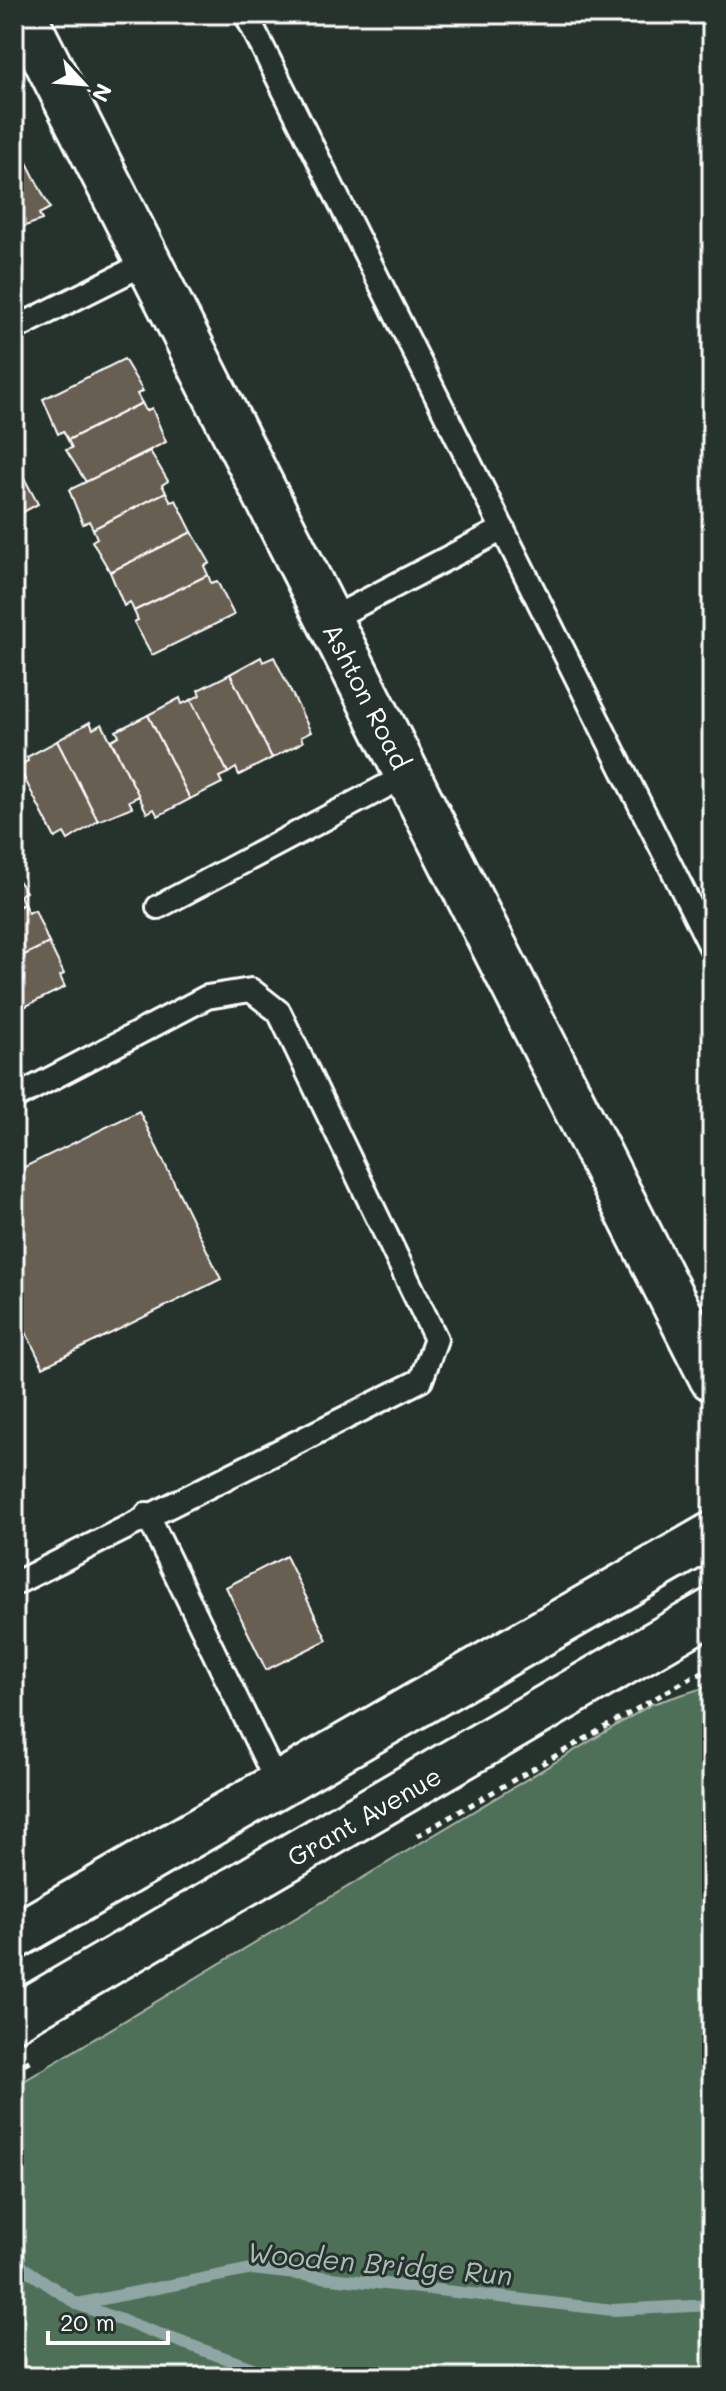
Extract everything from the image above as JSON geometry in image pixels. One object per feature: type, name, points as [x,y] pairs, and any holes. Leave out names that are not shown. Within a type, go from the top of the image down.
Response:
[{"type":"main road","name":"Ashton Road","points":[[23,14],[712,1378]]},
{"type":"main road","points":[[14,1937],[712,1535]]},
{"type":"main road","name":"Grant Avenue","points":[[14,2018],[712,1611]]},
{"type":"lane","points":[[246,14],[712,949]]},
{"type":"lane","points":[[14,329],[148,262]]},
{"type":"lane","points":[[329,620],[503,529]]},
{"type":"lane","points":[[158,907],[407,775]]},
{"type":"lane","points":[[14,1098],[207,997],[251,990],[279,1012],[436,1339],[421,1380],[147,1514],[14,1584]]},
{"type":"lane","points":[[147,1514],[278,1785]]},
{"type":"green space","points":[[712,1685],[712,2377],[14,2377],[14,2087],[652,1704]]},
{"type":"building","points":[[14,137],[50,208],[39,214],[42,220],[14,230]]},
{"type":"building","points":[[124,359],[143,391],[137,394],[142,403],[68,440],[63,431],[58,434],[43,399]]},
{"type":"building","points":[[142,403],[146,411],[152,408],[166,442],[86,482],[66,450],[72,448],[68,440]]},
{"type":"building","points":[[150,451],[168,481],[162,485],[166,492],[93,529],[89,521],[83,524],[69,490]]},
{"type":"building","points":[[14,459],[38,504],[14,517]]},
{"type":"building","points":[[166,492],[171,502],[176,500],[192,532],[110,572],[92,541],[97,538],[93,529]]},
{"type":"building","points":[[192,532],[210,563],[204,566],[208,575],[134,611],[130,602],[124,606],[110,572]]},
{"type":"building","points":[[208,575],[211,583],[217,581],[234,615],[152,655],[134,622],[138,620],[134,611]]},
{"type":"building","points":[[261,657],[263,662],[274,657],[311,732],[301,737],[303,742],[272,758],[230,674]]},
{"type":"building","points":[[230,674],[272,758],[239,775],[236,768],[228,773],[191,700],[200,695],[198,690]]},
{"type":"building","points":[[180,698],[182,704],[191,700],[228,773],[219,777],[222,783],[190,799],[148,715]]},
{"type":"building","points":[[148,715],[190,799],[158,816],[154,809],[147,813],[111,740],[119,736],[116,731]]},
{"type":"building","points":[[90,722],[93,729],[102,724],[139,796],[129,801],[132,807],[98,821],[57,741]]},
{"type":"building","points":[[57,741],[98,821],[68,840],[64,833],[55,838],[18,766],[28,761],[27,757]]},
{"type":"building","points":[[14,875],[26,892],[20,895],[24,904],[14,909]]},
{"type":"building","points":[[24,904],[28,913],[35,910],[49,943],[14,960],[14,909]]},
{"type":"building","points":[[49,943],[64,974],[60,976],[65,987],[14,1012],[14,960]]},
{"type":"building","points":[[139,1111],[221,1279],[43,1367],[14,1308],[14,1172]]},
{"type":"building","points":[[286,1556],[327,1640],[266,1670],[226,1587]]},
{"type":"waterway","points":[[14,2257],[18,2264],[77,2304],[277,2377]]},
{"type":"waterway","name":"Wooden Bridge Run","points":[[77,2304],[252,2269],[613,2310],[712,2305]]}]
